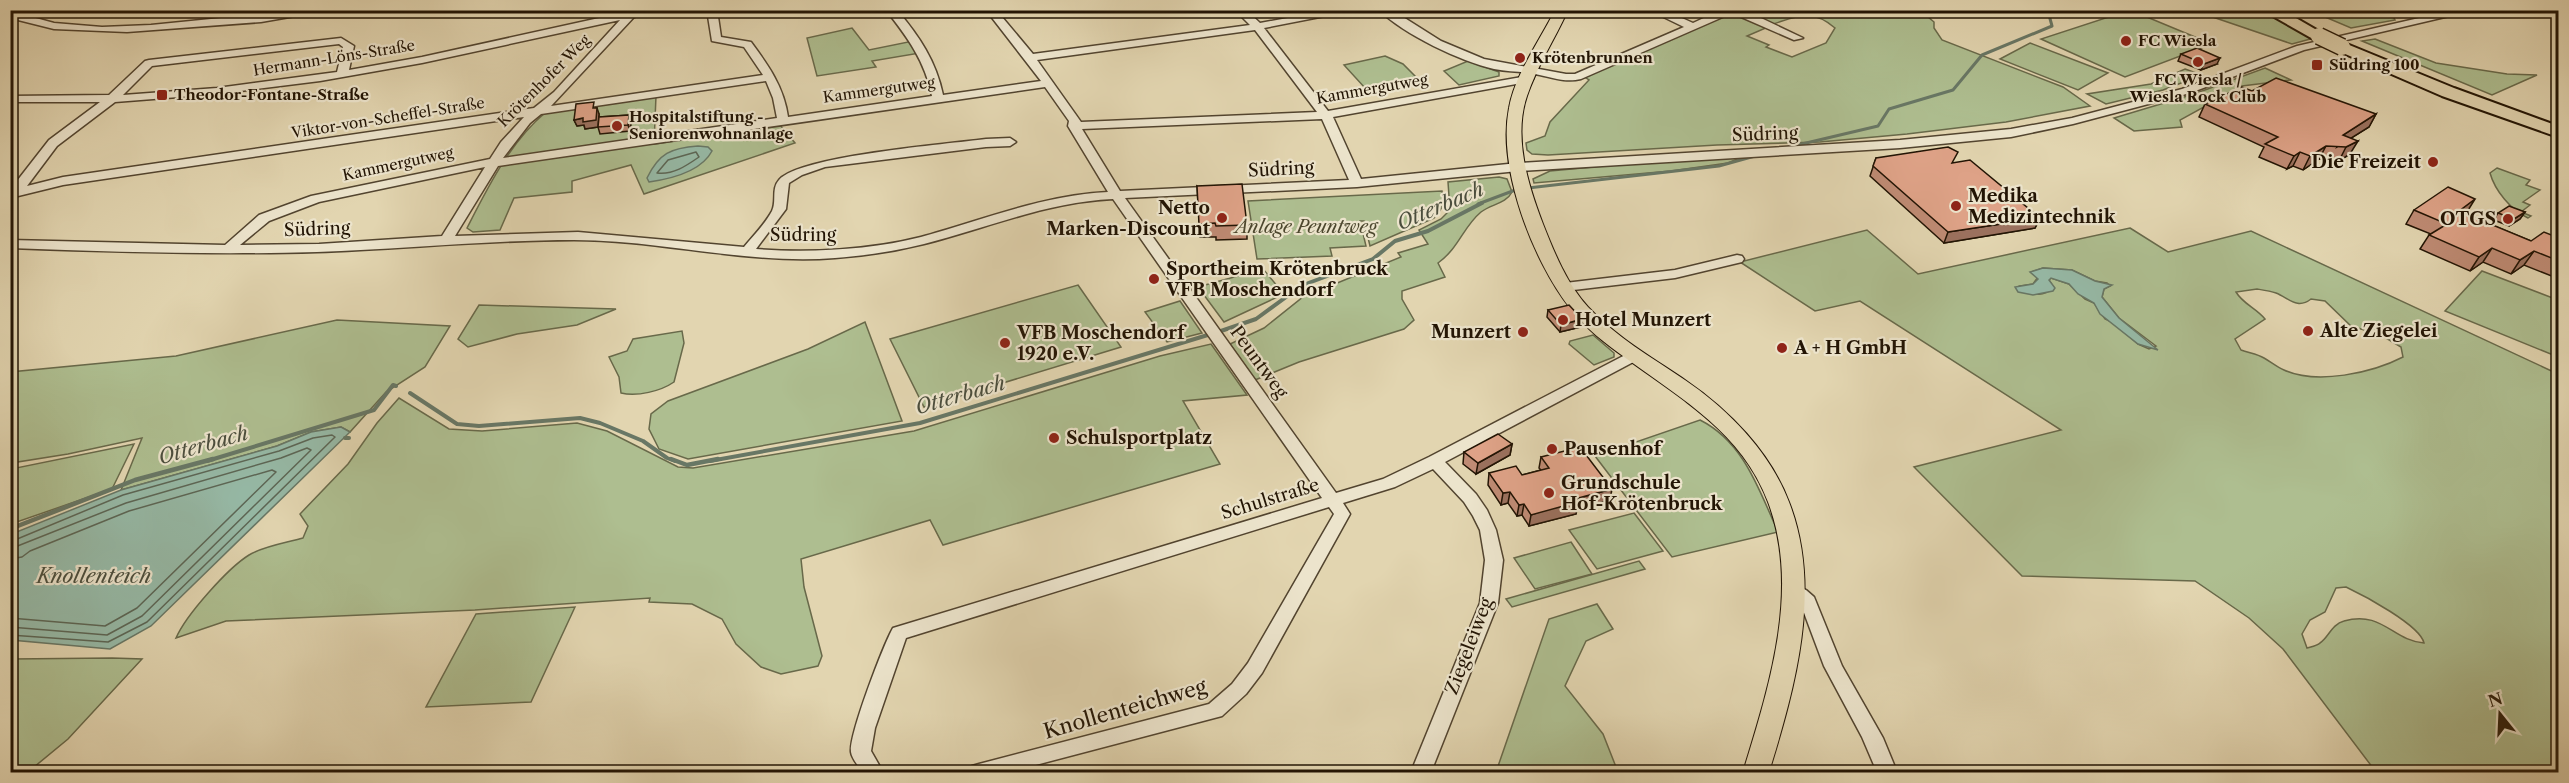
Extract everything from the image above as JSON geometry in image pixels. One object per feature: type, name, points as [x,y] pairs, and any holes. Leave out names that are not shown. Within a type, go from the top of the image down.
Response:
[{"type":"highway","points":[[2269,10],[2448,92],[2559,133]]},
{"type":"highway","points":[[2286,10],[2325,35]]},
{"type":"highway","points":[[2347,45],[2559,124]]},
{"type":"main road","points":[[1562,10],[1518,99],[1513,123],[1520,174],[1546,255],[1565,287],[1596,326],[1634,356],[1691,394],[1739,439],[1763,470],[1779,503],[1789,535],[1795,580],[1781,682],[1756,772]]},
{"type":"street","points":[[10,14],[61,26],[117,29],[240,21],[325,10]]},
{"type":"street","points":[[444,11],[466,10]]},
{"type":"street","name":"Hermann-Löns-Straße","points":[[10,99],[113,98],[231,89],[342,74],[434,57],[632,13],[658,10]]},
{"type":"street","points":[[712,10],[716,39],[747,44],[770,77],[778,90],[783,120]]},
{"type":"street","points":[[891,10],[920,43],[932,68],[938,98]]},
{"type":"street","points":[[993,13],[1029,10]]},
{"type":"street","points":[[1240,10],[1258,27],[1325,115],[1358,183]]},
{"type":"street","points":[[1030,58],[1258,27],[1351,10]]},
{"type":"street","points":[[1384,10],[1425,37],[1492,65],[1529,74],[1570,78],[1733,10],[1798,38]]},
{"type":"street","name":"Südring","points":[[10,244],[84,248],[319,248],[446,240],[578,236],[802,255],[890,247],[920,241],[1045,204],[1116,194],[1520,174],[1714,154],[1815,150],[1955,140],[2073,121],[2186,91],[2301,48],[2470,10]]},
{"type":"street","points":[[1660,11],[1692,26]]},
{"type":"street","name":"Krötenhofer Weg","points":[[446,240],[493,162],[526,121],[558,94],[632,13]]},
{"type":"street","points":[[993,13],[1048,83],[1075,121],[1074,126]]},
{"type":"street","points":[[14,193],[52,143],[113,98],[141,69],[152,62],[344,41],[349,46],[342,74]]},
{"type":"street","name":"Kammergutweg","points":[[1074,126],[1325,115],[1529,74]]},
{"type":"street","name":"Viktor-von-Scheffel-Straße","points":[[14,193],[63,181],[770,77]]},
{"type":"street","name":"Kammergutweg","points":[[228,249],[264,218],[315,199],[493,162],[676,138],[783,120],[1048,83]]},
{"type":"street","name":"Peuntweg","points":[[1074,126],[1116,194],[1333,500]]},
{"type":"street","points":[[747,252],[780,209],[781,186],[784,181],[798,172],[824,164],[986,143],[1010,142]]},
{"type":"street","points":[[1565,287],[1675,274],[1737,259]]},
{"type":"street","name":"Schulstraße","points":[[873,772],[861,752],[865,728],[899,633],[1389,483],[1634,356]]},
{"type":"street","name":"Ziegeleiweg","points":[[1421,772],[1489,603],[1494,560],[1488,530],[1480,514],[1470,498],[1435,461]]},
{"type":"street","name":"Knollenteichweg","points":[[979,772],[1215,710],[1239,689],[1255,668],[1336,527],[1342,514],[1333,500]]},
{"type":"street","points":[[1793,591],[1806,599],[1817,619],[1823,645],[1838,677],[1877,743],[1887,772]]},
{"type":"green space","points":[[1896,10],[1928,17],[1934,22],[1934,28],[1942,40],[2063,87],[2090,106],[2006,122],[1820,142],[1717,145],[1548,155],[1532,154],[1527,150],[1526,143],[1545,136],[1550,122],[1589,80],[1583,76],[1732,12],[1768,27],[1747,36],[1769,45],[1766,47],[1792,57],[1826,43],[1835,28],[1812,16],[1798,16],[1773,24],[1744,11]]},
{"type":"green space","name":"FC Wiesla","points":[[2130,10],[2212,44],[2125,77],[2041,39]]},
{"type":"green space","points":[[2195,11],[2261,11],[2314,38],[2292,44]]},
{"type":"green space","points":[[2311,11],[2390,11],[2395,20],[2351,28]]},
{"type":"green space","points":[[852,28],[869,50],[913,41],[920,53],[872,61],[876,67],[817,76],[807,38]]},
{"type":"green space","points":[[2375,39],[2436,63],[2507,74],[2537,75],[2492,95],[2362,41]]},
{"type":"green space","name":"FC Wiesla","points":[[2030,43],[2108,73],[2078,90],[2000,59]]},
{"type":"green space","points":[[1385,56],[1403,64],[1417,78],[1365,88],[1344,65]]},
{"type":"green space","points":[[1468,61],[1499,72],[1499,76],[1459,85],[1444,71]]},
{"type":"green space","points":[[2265,68],[2291,80],[2242,86],[2180,120],[2182,127],[2134,131],[2114,118],[2194,94]]},
{"type":"green space","points":[[2185,69],[2202,75],[2163,90],[2106,104],[2087,94],[2151,84]]},
{"type":"green space","points":[[656,96],[654,144],[780,125],[795,143],[644,194],[631,165],[572,181],[572,192],[514,198],[500,230],[473,232],[467,228],[511,151],[521,137],[546,112]]},
{"type":"green space","points":[[1742,157],[1728,163],[1671,171],[1534,183],[1533,179],[1550,171]]},
{"type":"green space","points":[[2497,168],[2530,180],[2526,185],[2540,190],[2523,202],[2530,205],[2521,212],[2531,216],[2528,218],[2510,205],[2500,193],[2490,173]]},
{"type":"green space","points":[[1499,177],[1507,179],[1512,192],[1506,199],[1481,212],[1451,251],[1438,263],[1445,277],[1402,291],[1402,299],[1414,320],[1404,329],[1299,362],[1255,380],[1230,344],[1264,328],[1303,297],[1401,257],[1398,253],[1428,244],[1419,230],[1441,219],[1450,210],[1448,182]]},
{"type":"green space","name":"Anlage Peuntweg","points":[[1442,191],[1442,206],[1434,218],[1370,246],[1364,221],[1360,221],[1366,246],[1330,248],[1332,256],[1257,259],[1248,201]]},
{"type":"green space","points":[[2130,228],[2168,252],[2251,231],[2558,374],[2558,772],[2376,772],[2283,649],[2249,618],[2195,581],[2022,576],[1914,467],[2061,430],[1860,301],[1815,311],[1740,262],[1867,230],[1918,274]],"holes":[[[2043,268],[2072,270],[2095,281],[2107,283],[2110,286],[2104,289],[2102,297],[2119,318],[2156,346],[2149,349],[2138,344],[2114,323],[2105,319],[2094,303],[2085,299],[2069,284],[2051,278],[2049,280],[2054,288],[2041,294],[2029,292],[2020,286],[2033,284],[2038,277],[2031,272]],[[2257,289],[2276,293],[2297,303],[2311,299],[2325,301],[2351,326],[2381,335],[2401,347],[2403,357],[2376,368],[2328,377],[2312,377],[2284,370],[2261,357],[2241,350],[2235,339],[2265,319],[2236,292]],[[2346,587],[2390,611],[2413,628],[2424,643],[2413,641],[2378,623],[2357,619],[2340,623],[2319,644],[2307,648],[2302,634],[2310,620],[2325,612],[2336,588]]]},
{"type":"green space","points":[[1263,269],[1284,294],[1224,322],[1198,287]]},
{"type":"green space","points":[[2482,271],[2558,300],[2558,357],[2445,311]]},
{"type":"green space","name":"VFB Moschendorf 1920 e.V.","points":[[1078,285],[1121,347],[924,407],[890,339]]},
{"type":"green space","points":[[1180,301],[1202,333],[1167,342],[1145,312]]},
{"type":"green space","points":[[479,305],[616,309],[577,325],[517,334],[468,347],[458,339]]},
{"type":"green space","points":[[337,320],[450,326],[425,367],[386,392],[350,432],[341,427],[311,432],[277,446],[121,490],[142,438],[68,454],[11,463],[10,372],[176,356]]},
{"type":"green space","points":[[865,322],[902,421],[688,459],[659,449],[649,429],[651,414],[668,401],[808,349]]},
{"type":"green space","points":[[682,331],[684,343],[674,382],[649,392],[621,393],[619,377],[609,357],[627,351],[633,339]]},
{"type":"green space","points":[[1593,335],[1614,353],[1614,357],[1594,365],[1569,344],[1570,341]]},
{"type":"green space","points":[[1211,344],[1247,395],[1183,401],[1220,464],[943,545],[930,520],[801,559],[804,587],[822,656],[818,666],[781,674],[761,667],[736,644],[722,619],[692,604],[649,602],[650,598],[475,610],[226,621],[176,638],[198,605],[240,561],[261,549],[303,538],[308,526],[300,514],[348,464],[377,423],[399,398],[449,429],[482,431],[577,423],[607,431],[678,467],[693,468],[914,431],[1160,356]]},
{"type":"green space","points":[[1700,420],[1715,429],[1739,454],[1757,484],[1778,532],[1672,557],[1595,456]]},
{"type":"green space","points":[[134,444],[112,489],[11,524],[11,469]]},
{"type":"green space","points":[[1634,513],[1663,551],[1597,569],[1569,530]]},
{"type":"green space","points":[[1571,542],[1592,574],[1535,589],[1514,558]]},
{"type":"green space","points":[[1639,561],[1645,569],[1512,607],[1506,599]]},
{"type":"green space","points":[[1597,604],[1613,629],[1586,641],[1565,686],[1603,734],[1618,772],[1496,772],[1549,619]]},
{"type":"green space","points":[[575,607],[531,702],[426,707],[476,614]]},
{"type":"green space","points":[[11,659],[142,659],[68,739],[28,772],[11,772]]},
{"type":"water","points":[[698,146],[708,147],[712,151],[700,164],[684,173],[649,182],[647,178],[661,157],[673,150]]},
{"type":"water","points":[[2043,268],[2072,270],[2095,281],[2112,285],[2104,289],[2102,297],[2119,318],[2158,350],[2138,344],[2100,314],[2094,303],[2078,294],[2069,284],[2051,278],[2049,280],[2055,288],[2053,291],[2033,295],[2018,292],[2015,287],[2033,284],[2038,279],[2030,272]]},
{"type":"water","name":"Knollenteich","points":[[341,427],[350,432],[151,626],[110,649],[11,640],[10,542],[14,533],[121,490],[277,446],[311,432]]},
{"type":"building","points":[[2197,48],[2220,58],[2204,64],[2181,54]]},
{"type":"building","points":[[2276,78],[2376,114],[2343,135],[2358,141],[2346,147],[2326,146],[2310,156],[2300,152],[2294,156],[2265,144],[2278,137],[2205,104],[2242,87],[2252,91]]},
{"type":"building","points":[[594,102],[593,108],[597,108],[596,120],[583,122],[583,118],[574,120],[576,104]]},
{"type":"building","points":[[629,115],[628,125],[598,127],[599,117]]},
{"type":"building","name":"Medika Medizintechnik","points":[[1948,147],[1958,152],[1952,163],[1970,160],[2040,218],[1948,232],[1873,166],[1876,158]]},
{"type":"building","name":"Netto Marken-Discount","points":[[1242,184],[1247,225],[1199,224],[1197,186]]},
{"type":"building","points":[[2448,187],[2475,199],[2459,211],[2531,241],[2544,232],[2559,238],[2559,261],[2534,251],[2520,260],[2492,248],[2479,257],[2429,235],[2447,224],[2414,210]]},
{"type":"building","points":[[2509,206],[2525,212],[2514,219],[2498,213]]},
{"type":"building","points":[[1569,305],[1582,319],[1561,325],[1548,310]]},
{"type":"building","points":[[1498,434],[1512,444],[1478,463],[1464,452]]},
{"type":"building","name":"Grundschule Hof-Krötenbruck","points":[[1580,447],[1612,489],[1575,499],[1578,502],[1531,515],[1524,504],[1519,505],[1510,492],[1503,493],[1489,473],[1516,466],[1522,475],[1549,468],[1541,457]]},
{"type":"waterway","name":"Otterbach","points":[[1785,148],[1878,126],[1889,109],[1953,90],[1982,55],[2052,26],[2049,15],[2052,10]]},
{"type":"waterway","name":"Otterbach","points":[[1528,188],[1719,166],[1755,156]]},
{"type":"waterway","points":[[2376,158],[2383,160]]},
{"type":"waterway","name":"Otterbach","points":[[1478,204],[1518,189]]},
{"type":"waterway","name":"Otterbach","points":[[1218,332],[1256,319],[1293,292],[1295,288],[1373,259],[1395,241],[1428,231],[1482,203]]},
{"type":"waterway","name":"Otterbach","points":[[710,461],[920,423],[1211,334]]},
{"type":"waterway","name":"Otterbach","points":[[207,461],[374,410],[393,385],[396,386]]},
{"type":"waterway","name":"Otterbach","points":[[410,393],[457,424],[479,426],[580,418],[600,423],[643,441],[675,461]]},
{"type":"waterway","name":"Otterbach","points":[[10,529],[135,480],[213,459]]},
{"type":"waterway","name":"Otterbach","points":[[671,459],[687,465],[718,459]]},
{"type":"place","name":"FC Wiesla","points":[[2126,41]]},
{"type":"place","name":"Krötenbrunnen","points":[[1520,58]]},
{"type":"place","name":"FC Wiesla / Wiesla Rock Club","points":[[2198,62]]},
{"type":"place","name":"Südring 100","points":[[2317,65]]},
{"type":"place","name":"Theodor-Fontane-Straße","points":[[162,95]]},
{"type":"place","name":"Hospitalstiftung - Seniorenwohnanlage","points":[[617,126]]},
{"type":"place","name":"Die Freizeit","points":[[2433,162]]},
{"type":"place","name":"Medika Medizintechnik","points":[[1956,206]]},
{"type":"place","name":"Netto Marken-Discount","points":[[1222,218]]},
{"type":"place","name":"OTGS","points":[[2508,219]]},
{"type":"place","name":"Sportheim Krötenbruck VFB Moschendorf","points":[[1154,279]]},
{"type":"place","name":"Hotel Munzert","points":[[1563,320]]},
{"type":"place","name":"Alte Ziegelei","points":[[2308,331]]},
{"type":"place","name":"Munzert","points":[[1523,332]]},
{"type":"place","name":"VFB Moschendorf 1920 e.V.","points":[[1005,343]]},
{"type":"place","name":"A + H GmbH","points":[[1782,348]]},
{"type":"place","name":"Schulsportplatz","points":[[1054,438]]},
{"type":"place","name":"Pausenhof","points":[[1552,449]]},
{"type":"place","name":"Grundschule Hof-Krötenbruck","points":[[1549,493]]}]
